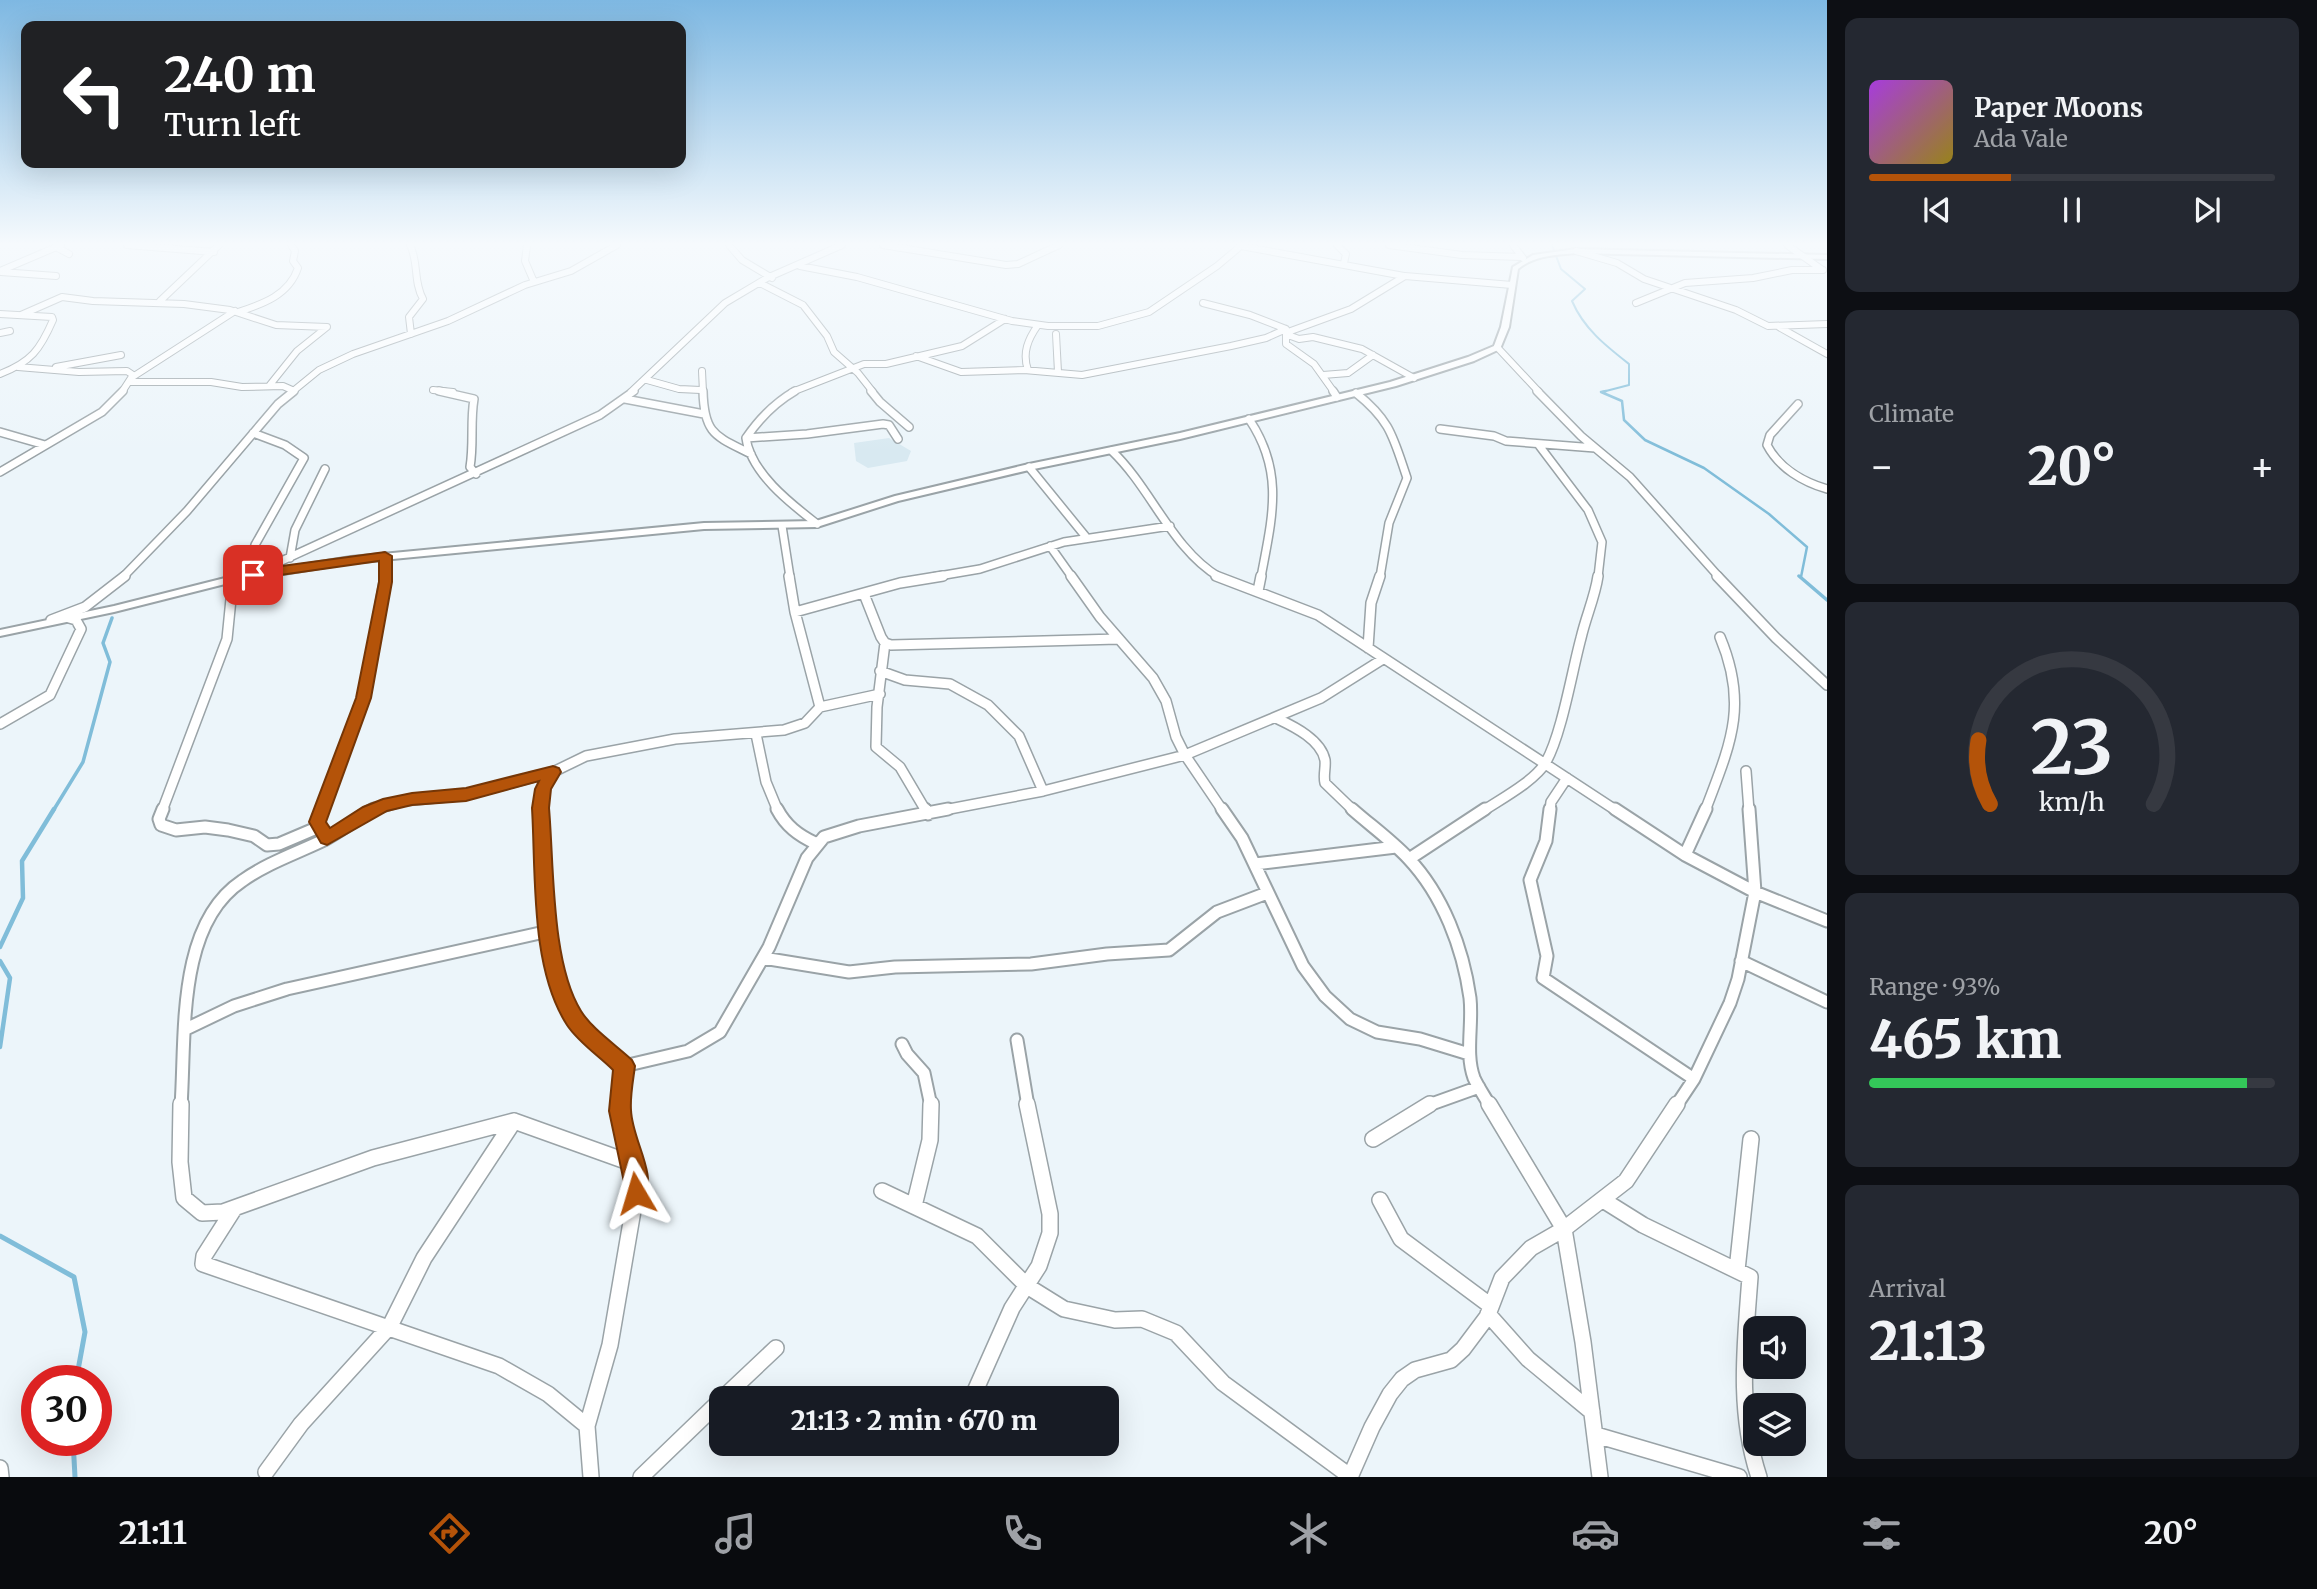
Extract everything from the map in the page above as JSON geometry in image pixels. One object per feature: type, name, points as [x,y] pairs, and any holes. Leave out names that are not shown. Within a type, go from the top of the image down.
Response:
[{"type":"street","points":[[0,314],[52,317],[53,320],[41,348],[18,367],[0,374]]},
{"type":"street","points":[[130,380],[233,314]]},
{"type":"street","points":[[242,314],[276,325],[327,327],[291,357],[269,386]]},
{"type":"street","points":[[411,334],[409,317],[412,314]]},
{"type":"street","points":[[0,633],[56,619],[85,607],[118,583],[187,511],[292,390],[335,361],[464,314]]},
{"type":"street","points":[[250,575],[588,421],[625,399],[712,314]]},
{"type":"street","points":[[809,314],[825,332],[834,352],[854,369],[880,402],[909,427]]},
{"type":"street","points":[[987,314],[1038,324],[1098,326],[1143,314]]},
{"type":"street","points":[[1246,314],[1299,339],[1313,337],[1354,346],[1414,378]]},
{"type":"street","points":[[916,356],[961,372],[1028,370],[1082,374],[1120,369],[1266,338],[1337,314]]},
{"type":"street","points":[[30,625],[250,575],[385,556],[704,526],[817,524],[895,499],[1029,467],[1112,451],[1414,378],[1471,359],[1497,347],[1507,314]]},
{"type":"street","points":[[1744,314],[1768,326],[1827,324]]},
{"type":"street","points":[[817,524],[781,494],[751,454],[745,443],[756,424],[790,393],[864,364],[886,364],[962,346],[1005,319]]},
{"type":"street","points":[[1028,370],[1026,353],[1038,324]]},
{"type":"street","points":[[1778,327],[1827,354]]},
{"type":"street","points":[[0,333],[9,331]]},
{"type":"street","points":[[1287,332],[1285,342],[1288,346],[1323,375],[1337,397]]},
{"type":"street","points":[[1056,334],[1058,372]]},
{"type":"street","points":[[1497,347],[1533,382],[1573,429],[1636,484],[1727,589],[1774,638],[1827,685]]},
{"type":"street","points":[[44,370],[121,355]]},
{"type":"street","points":[[1323,375],[1348,373],[1373,355]]},
{"type":"street","points":[[0,472],[108,409],[133,373],[18,367]]},
{"type":"street","points":[[702,371],[704,414],[718,438],[751,454]]},
{"type":"street","points":[[130,380],[201,381],[242,387],[283,386],[292,390]]},
{"type":"street","points":[[647,380],[680,389],[701,390]]},
{"type":"street","points":[[433,390],[452,391],[474,399],[471,415],[474,443],[470,467],[476,474]]},
{"type":"street","points":[[1356,393],[1377,410],[1390,427],[1407,478],[1389,523],[1381,574],[1371,603],[1368,648]]},
{"type":"street","points":[[625,399],[704,414]]},
{"type":"street","points":[[1798,404],[1770,435],[1767,445],[1774,457],[1796,474],[1827,489]]},
{"type":"street","points":[[1249,419],[1263,441],[1275,488],[1258,591]]},
{"type":"street","points":[[746,438],[820,433],[883,424],[889,425],[898,439]]},
{"type":"street","points":[[1440,429],[1494,436],[1506,442],[1595,448]]},
{"type":"street","points":[[0,432],[45,444]]},
{"type":"street","points":[[250,575],[255,545],[299,471],[303,457],[285,444],[253,433]]},
{"type":"street","points":[[1409,859],[1483,814],[1545,764],[1596,592],[1602,542],[1588,510],[1538,444]]},
{"type":"street","points":[[1112,451],[1137,477],[1170,526],[1195,558],[1210,572],[1227,582],[1302,607],[1685,855],[1755,892],[1827,921]]},
{"type":"street","points":[[1029,467],[1087,537]]},
{"type":"street","points":[[290,558],[295,530],[325,469]]},
{"type":"street","points":[[782,526],[795,612],[820,707]]},
{"type":"street","points":[[795,612],[907,582],[980,569],[1087,537],[1170,526]]},
{"type":"street","points":[[1050,546],[1118,639],[1157,685],[1185,755],[1237,829],[1303,966],[1341,1013],[1377,1032],[1420,1040],[1469,1054]]},
{"type":"street","points":[[323,833],[319,817],[338,774],[364,698],[385,582],[385,556]]},
{"type":"street","points":[[233,579],[227,639],[176,771],[159,819],[161,825],[176,830],[205,827],[228,830],[254,836],[267,845],[323,833]]},
{"type":"street","points":[[864,594],[885,643],[880,671],[876,747],[900,767],[928,814]]},
{"type":"street","points":[[0,724],[43,701],[54,689],[81,629],[76,621],[69,618]]},
{"type":"street","points":[[1685,855],[1728,755],[1734,727],[1736,680],[1720,637]]},
{"type":"street","points":[[885,643],[1118,639]]},
{"type":"street","points":[[624,1066],[690,1050],[712,1040],[737,1005],[763,958],[787,909],[807,858],[824,837],[844,830],[1043,791],[1185,755],[1278,719],[1341,687],[1383,659]]},
{"type":"street","points":[[880,671],[911,681],[951,684],[974,695],[1012,725],[1022,742],[1031,772],[1043,791]]},
{"type":"street","points":[[634,1164],[514,1121],[373,1158],[234,1208],[202,1213],[184,1198],[181,1156],[186,1029],[198,943],[205,922],[235,885],[256,871],[323,833],[383,805],[412,799],[475,793],[553,772],[586,755],[619,748],[675,739],[755,734],[805,723],[820,707],[880,694]]},
{"type":"street","points":[[1278,719],[1295,728],[1320,750],[1326,762],[1322,776],[1325,783],[1409,859],[1437,902],[1458,948],[1469,992],[1469,1054],[1479,1087],[1564,1229],[1600,1477]]},
{"type":"street","points":[[755,734],[765,778],[776,808],[793,833],[815,843],[815,846]]},
{"type":"street","points":[[882,1191],[977,1236],[1027,1286],[1064,1309],[1115,1320],[1142,1319],[1176,1333],[1223,1383],[1328,1471],[1351,1477],[1390,1394],[1402,1379],[1415,1370],[1451,1360],[1477,1332],[1502,1279],[1516,1263],[1531,1248],[1564,1229],[1626,1181],[1694,1079],[1730,1003],[1755,892],[1746,771]]},
{"type":"street","points":[[553,772],[543,789],[541,808],[549,931],[555,970],[575,1020],[624,1066]]},
{"type":"street","points":[[1567,778],[1551,802],[1546,841],[1530,880],[1547,956],[1543,978],[1694,1079]]},
{"type":"street","points":[[1255,864],[1396,847]]},
{"type":"street","points":[[763,958],[849,972],[895,967],[1031,964],[1107,954],[1169,950],[1217,912],[1267,893]]},
{"type":"street","points":[[186,1029],[248,1000],[279,991],[374,969],[460,954],[549,931]]},
{"type":"street","points":[[1741,961],[1827,1003]]},
{"type":"street","points":[[977,1386],[1012,1308],[1046,1250],[1050,1233],[1050,1214],[1030,1121],[1017,1040]]},
{"type":"street","points":[[902,1044],[906,1055],[922,1068],[929,1097],[931,1138],[914,1206]]},
{"type":"street","points":[[591,1477],[587,1426],[620,1298],[636,1193],[634,1164],[620,1111],[624,1066]]},
{"type":"street","points":[[1373,1139],[1427,1105],[1479,1087]]},
{"type":"street","points":[[266,1472],[301,1424],[390,1326],[425,1258],[514,1121]]},
{"type":"street","points":[[1737,1270],[1751,1139]]},
{"type":"street","points":[[1380,1199],[1401,1239],[1489,1310],[1528,1359],[1592,1412]]},
{"type":"street","points":[[1603,1200],[1643,1225],[1750,1277],[1745,1350],[1745,1432],[1759,1477]]},
{"type":"street","points":[[234,1208],[204,1256],[203,1264],[390,1326],[499,1366],[525,1378],[587,1426]]},
{"type":"street","points":[[736,1386],[776,1348]]},
{"type":"street","points":[[641,1477],[709,1412]]},
{"type":"street","points":[[1596,1435],[1739,1477]]},
{"type":"street","points":[[0,1468],[1,1477]]},
{"type":"shaded area","points":[[889,438],[911,451],[907,461],[868,468],[856,461],[854,443]]},
{"type":"waterway","points":[[1579,314],[1604,344],[1629,364],[1629,385],[1605,391]]},
{"type":"waterway","points":[[1605,391],[1601,392],[1622,401],[1624,420],[1645,440],[1704,468],[1769,514],[1807,547],[1801,577]]},
{"type":"waterway","points":[[1799,576],[1827,600]]},
{"type":"waterway","points":[[53,811],[83,762],[110,662],[103,643],[112,618]]},
{"type":"waterway","points":[[0,947],[23,898],[22,861],[54,809]]},
{"type":"waterway","points":[[0,961],[10,978],[0,1047]]},
{"type":"waterway","points":[[0,1236],[74,1277],[85,1332],[79,1365]]},
{"type":"waterway","points":[[74,1456],[75,1477]]},
{"type":"route","points":[[253,575],[385,556],[385,582],[364,698],[338,774],[317,822],[327,838],[383,805],[412,799],[466,794],[553,772],[543,789],[541,808],[549,931],[555,970],[561,994],[575,1020],[624,1066],[620,1111],[634,1164],[636,1193]]}]
